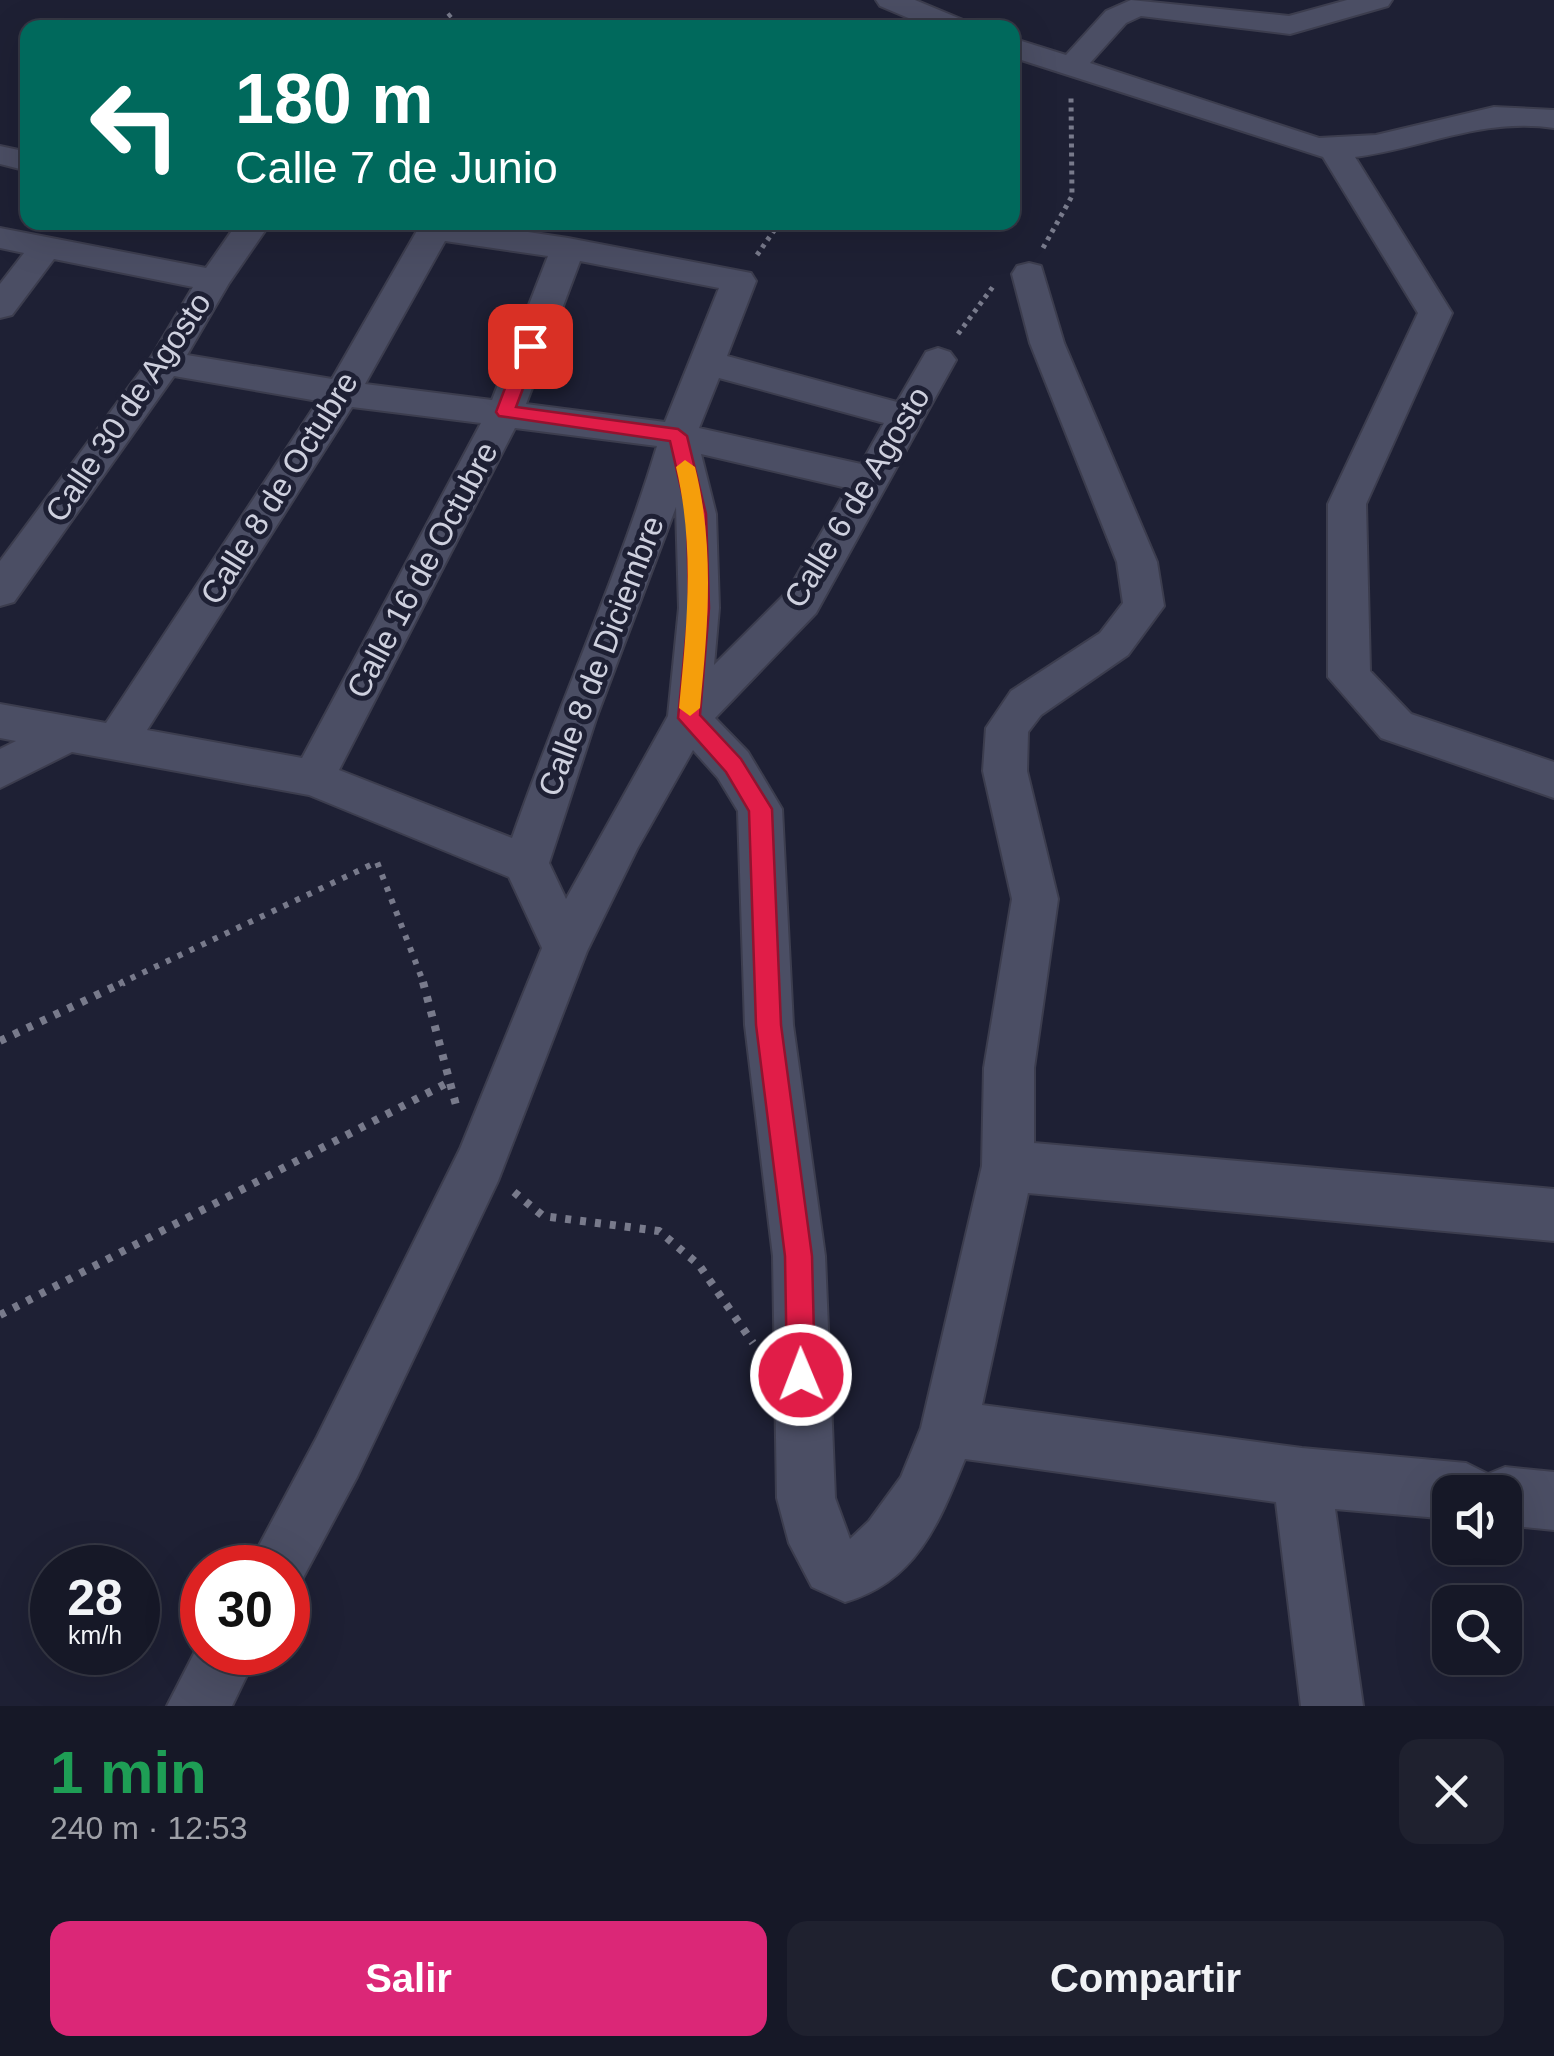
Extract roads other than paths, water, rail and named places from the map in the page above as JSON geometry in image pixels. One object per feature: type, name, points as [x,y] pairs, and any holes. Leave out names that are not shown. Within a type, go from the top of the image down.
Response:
[{"type":"street","points":[[890,0],[939,20]]},
{"type":"street","points":[[1071,67],[1116,17],[1137,7],[1290,24],[1378,0]]},
{"type":"street","points":[[1020,50],[1335,150],[1396,142],[1447,124],[1502,114],[1554,118]]},
{"type":"street","points":[[1335,150],[1436,313],[1347,504],[1350,676],[1396,726],[1554,780]]},
{"type":"street","name":"Calle 30 de Agosto","points":[[0,590],[165,363],[214,280],[249,230]]},
{"type":"street","name":"Calle 8 de Octubre","points":[[116,743],[342,394],[435,230]]},
{"type":"street","points":[[461,230],[568,248]]},
{"type":"street","points":[[0,238],[214,280]]},
{"type":"street","points":[[0,307],[47,246]]},
{"type":"street","name":"Calle 8 de Diciembre","points":[[526,863],[576,716],[652,529],[678,436],[739,281],[568,248]]},
{"type":"street","name":"Calle 16 de Octubre","points":[[312,778],[505,412],[568,248]]},
{"type":"street","points":[[689,718],[733,765],[760,809],[768,1025],[799,1256],[806,1498],[818,1543],[833,1566],[845,1572],[863,1567],[890,1542],[921,1496],[949,1429],[1008,1166],[1009,1068],[1035,899],[1005,771],[1007,728],[1026,703],[1114,644],[1144,606],[1137,562],[1048,343],[1029,274]]},
{"type":"street","name":"Calle 6 de Agosto","points":[[689,718],[802,602],[938,360]]},
{"type":"street","points":[[165,363],[342,394],[678,436],[872,480]]},
{"type":"street","points":[[707,364],[907,417]]},
{"type":"street","points":[[289,1545],[338,1457],[480,1163],[564,948],[621,836],[689,718],[699,608],[697,514],[678,436]]},
{"type":"street","points":[[0,722],[312,778],[526,863],[564,948]]},
{"type":"street","points":[[0,770],[67,734]]},
{"type":"street","points":[[1008,1166],[1551,1225]]},
{"type":"street","points":[[949,1429],[1302,1477],[1432,1489]]},
{"type":"street","points":[[1302,1477],[1332,1706]]},
{"type":"street","points":[[1522,1498],[1554,1501]]},
{"type":"street","points":[[198,1706],[215,1675]]}]
